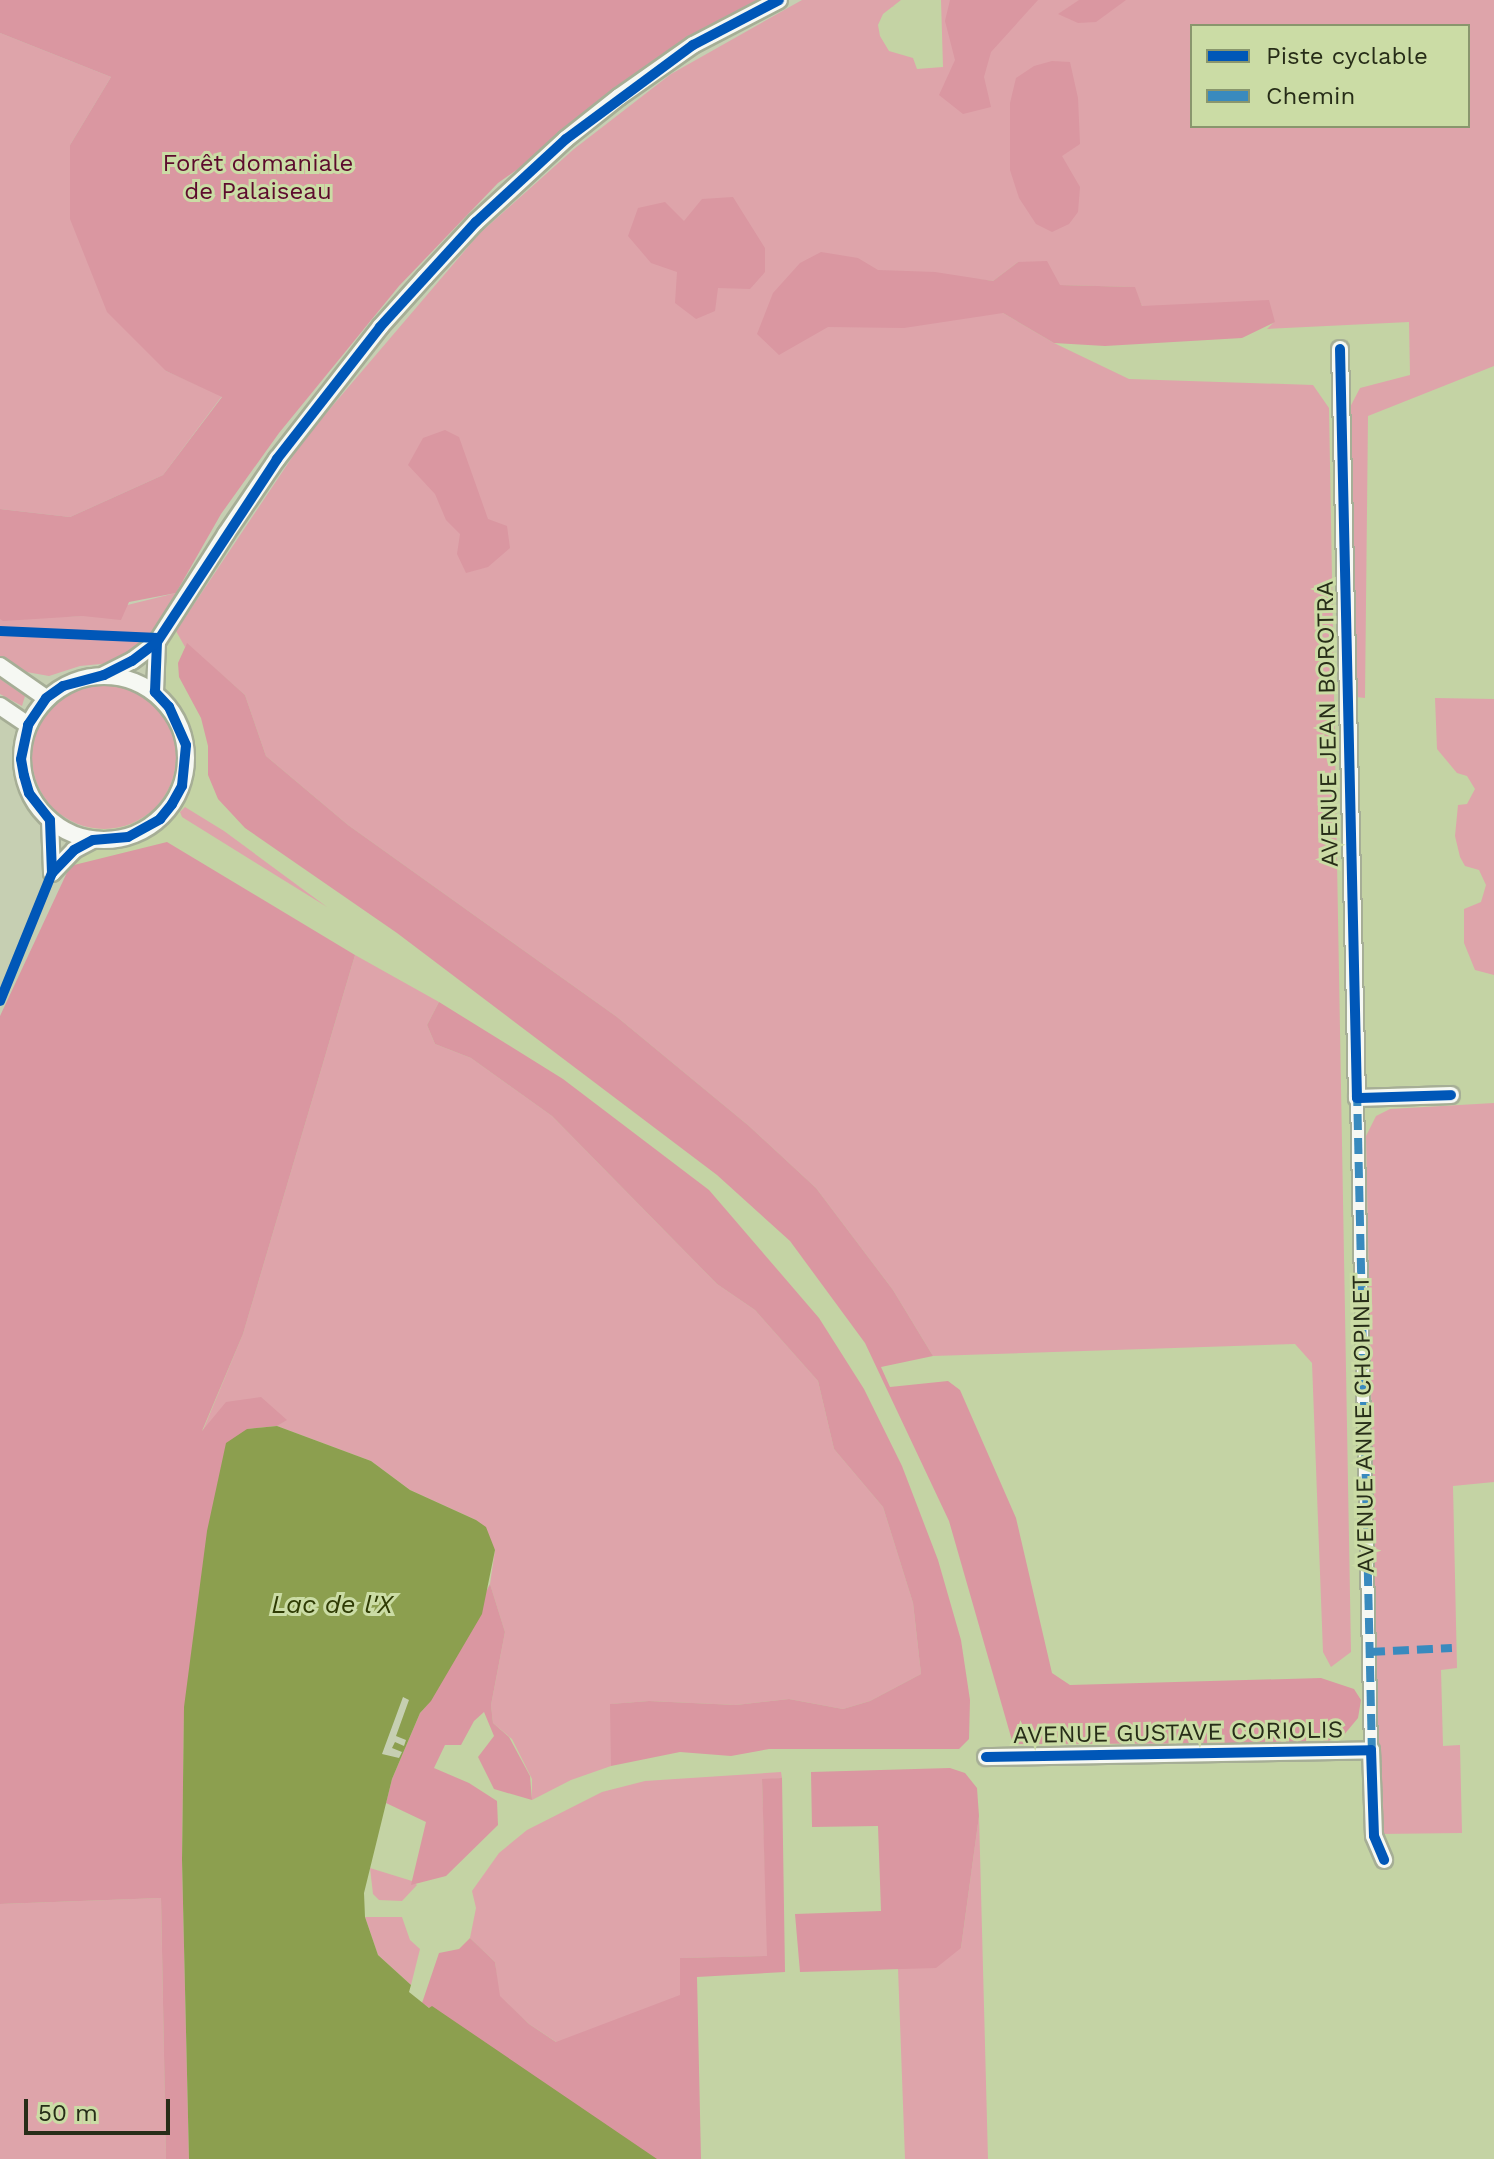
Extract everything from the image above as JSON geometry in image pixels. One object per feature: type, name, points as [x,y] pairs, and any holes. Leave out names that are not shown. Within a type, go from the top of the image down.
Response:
[{"type":"street","points":[[93,840],[63,830],[50,820],[29,793],[21,759],[28,725],[46,698],[63,686],[104,675],[132,661],[157,642],[277,459],[380,327],[476,222],[566,139],[619,97],[693,45],[779,0]]},
{"type":"street","name":"AVENUE JEAN BOROTRA","points":[[1340,349],[1357,1098]]},
{"type":"street","points":[[155,692],[157,642]]},
{"type":"street","points":[[0,666],[46,698]]},
{"type":"street","points":[[50,820],[52,873],[74,850],[93,840],[128,837],[145,830],[166,812],[182,786],[186,745],[169,707],[155,692],[122,677],[104,675]]},
{"type":"street","points":[[0,706],[28,725]]},
{"type":"street","points":[[1357,1098],[1451,1095]]},
{"type":"street","name":"AVENUE ANNE CHOPINET","points":[[1357,1098],[1371,1750]]},
{"type":"street","points":[[1371,1750],[1374,1836],[1384,1860]]},
{"type":"street","name":"AVENUE GUSTAVE CORIOLIS","points":[[986,1757],[1371,1750]]},
{"type":"shaded area","points":[[802,0],[901,0],[883,14],[878,25],[880,36],[889,51],[913,58],[917,69],[943,67],[941,0],[1494,0],[1494,366],[1368,416],[1365,698],[1356,697],[1348,411],[1360,388],[1410,375],[1409,322],[1267,329],[1275,321],[1175,307],[1142,306],[1134,287],[1059,285],[1018,262],[993,281],[976,279],[1003,313],[1054,343],[1129,379],[1313,385],[1329,408],[1351,1652],[1331,1667],[1323,1652],[1312,1363],[1295,1344],[933,1356],[893,1290],[816,1188],[749,1126],[617,1017],[348,825],[266,756],[245,695],[187,644],[185,647],[176,631],[305,438],[479,234],[574,149],[671,74]]},
{"type":"shaded area","points":[[848,0],[1494,0],[1494,2159],[0,2159],[0,1071],[70,866],[172,636],[398,337]]},
{"type":"shaded area","points":[[0,33],[111,77],[70,145],[166,371],[222,396],[163,475],[70,517],[0,509]]},
{"type":"shaded area","points":[[176,593],[145,644],[121,662],[80,666],[49,676],[21,671],[0,656],[0,619],[83,616]]},
{"type":"shaded area","points":[[0,679],[25,696],[22,706],[0,694]]},
{"type":"shaded area","points":[[104,685],[132,690],[155,706],[171,729],[176,757],[171,785],[155,808],[132,824],[104,829],[76,824],[53,808],[37,785],[32,757],[37,729],[53,706],[76,690]]},
{"type":"shaded area","points":[[1435,698],[1494,699],[1494,975],[1475,970],[1464,943],[1464,909],[1481,902],[1486,885],[1479,870],[1465,866],[1455,836],[1458,805],[1467,804],[1475,789],[1467,776],[1457,773],[1437,749]]},
{"type":"shaded area","points":[[185,807],[224,831],[327,907],[182,817],[180,812]]},
{"type":"shaded area","points":[[355,955],[439,1002],[427,1025],[435,1044],[471,1058],[552,1116],[717,1284],[755,1310],[818,1381],[834,1449],[883,1507],[913,1603],[921,1674],[870,1701],[843,1709],[789,1699],[736,1705],[649,1701],[611,1704],[611,1766],[571,1780],[532,1800],[532,1779],[512,1739],[493,1723],[491,1705],[505,1632],[490,1584],[495,1550],[476,1520],[410,1490],[371,1461],[277,1426],[286,1420],[201,1435],[243,1334]]},
{"type":"shaded area","points":[[1494,1103],[1494,1482],[1453,1486],[1457,1668],[1441,1670],[1443,1746],[1460,1745],[1462,1833],[1380,1834],[1366,1136],[1376,1116],[1390,1109]]},
{"type":"shaded area","points":[[781,1772],[782,1778],[762,1780],[768,1956],[681,1958],[681,2124],[529,2024],[499,1996],[495,1962],[470,1938],[476,1908],[472,1891],[499,1853],[527,1830],[602,1792],[645,1781]]},
{"type":"shaded area","points":[[979,1816],[988,2159],[905,2159],[898,1968],[961,1948]]},
{"type":"shaded area","points":[[370,1868],[417,1885],[402,1901],[379,1900],[373,1894]]},
{"type":"shaded area","points":[[161,1898],[166,2159],[0,2159],[0,1904]]},
{"type":"shaded area","points":[[365,1917],[402,1917],[410,1940],[420,1949],[411,1985],[378,1955]]},
{"type":"green space","name":"Forêt domaniale de Palaiseau","points":[[0,0],[758,0],[498,183],[399,286],[279,433],[221,514],[176,593],[129,602],[121,620],[83,616],[3,621],[0,619],[0,509],[70,517],[163,475],[222,397],[166,371],[107,312],[70,219],[70,145],[111,77],[0,33]]},
{"type":"green space","points":[[950,0],[1038,0],[991,52],[984,77],[991,107],[963,114],[939,95],[955,60],[945,21]]},
{"type":"green space","points":[[1079,0],[1126,0],[1096,22],[1078,23],[1058,14]]},
{"type":"green space","points":[[1052,61],[1070,62],[1078,98],[1080,144],[1062,156],[1080,187],[1078,212],[1069,224],[1052,232],[1036,224],[1019,198],[1010,170],[1010,103],[1016,78],[1034,66]]},
{"type":"green space","points":[[733,197],[765,248],[765,272],[750,289],[718,288],[715,311],[696,319],[675,303],[677,272],[651,263],[628,236],[638,208],[665,202],[684,221],[702,199]]},
{"type":"green space","points":[[821,252],[858,258],[878,270],[935,272],[993,281],[1018,262],[1047,261],[1060,285],[1135,287],[1142,306],[1269,300],[1275,322],[1242,338],[1105,346],[1054,343],[1003,313],[904,328],[828,327],[779,355],[757,334],[773,293],[800,263]]},
{"type":"green space","points":[[445,430],[459,437],[488,519],[507,526],[510,548],[488,567],[466,573],[457,554],[460,534],[446,520],[435,494],[408,465],[423,438]]},
{"type":"green space","points":[[187,643],[245,695],[266,756],[348,825],[617,1017],[749,1126],[816,1188],[893,1290],[933,1356],[881,1367],[890,1387],[948,1381],[960,1390],[1016,1518],[1052,1673],[1070,1685],[1321,1678],[1354,1689],[1361,1700],[1358,1718],[1343,1736],[1322,1743],[1013,1744],[949,1521],[865,1343],[790,1241],[717,1175],[397,933],[245,828],[218,799],[208,775],[208,746],[201,718],[179,677],[178,663]]},
{"type":"green space","points":[[167,842],[355,955],[243,1334],[202,1431],[226,1402],[261,1397],[287,1420],[277,1426],[247,1429],[184,1712],[182,1860],[189,2159],[166,2159],[161,1898],[0,1904],[0,1016],[70,866]]},
{"type":"green space","points":[[439,1002],[563,1079],[709,1190],[819,1318],[864,1389],[902,1466],[938,1560],[961,1640],[970,1700],[969,1739],[959,1749],[769,1749],[731,1756],[680,1752],[611,1766],[610,1704],[649,1701],[736,1705],[789,1699],[843,1709],[870,1701],[921,1674],[913,1603],[883,1507],[834,1449],[818,1381],[755,1310],[717,1284],[552,1116],[471,1058],[435,1044],[427,1025]]},
{"type":"green space","points":[[490,1584],[505,1632],[491,1705],[493,1723],[509,1737],[530,1776],[532,1800],[494,1789],[478,1757],[494,1736],[484,1712],[474,1721],[461,1745],[445,1745],[434,1768],[469,1783],[497,1801],[498,1825],[446,1876],[411,1885],[426,1822],[386,1803],[392,1779],[420,1713],[428,1704]]},
{"type":"green space","points":[[950,1768],[965,1773],[977,1788],[979,1816],[961,1948],[936,1968],[800,1972],[795,1914],[881,1911],[878,1826],[812,1827],[811,1772]]},
{"type":"green space","points":[[782,1778],[785,1972],[697,1977],[701,2159],[656,2159],[422,2003],[439,1953],[459,1949],[470,1938],[495,1962],[500,1996],[529,2024],[556,2042],[680,1995],[680,1958],[767,1956],[762,1779]]},
{"type":"water","name":"Lac de l'X","points":[[277,1426],[371,1461],[410,1490],[476,1520],[486,1527],[495,1550],[482,1614],[431,1701],[420,1713],[392,1779],[364,1893],[365,1917],[378,1955],[411,1985],[409,1992],[429,2008],[432,2006],[657,2159],[189,2159],[182,1860],[184,1707],[207,1531],[226,1443],[247,1429]]},
{"type":"pier","points":[[403,1697],[409,1700],[396,1736],[406,1740],[404,1746],[395,1742],[392,1748],[402,1752],[399,1758],[382,1754]]},
{"type":"marked path","points":[[1357,1090],[1372,1754]]},
{"type":"marked path","points":[[1369,1652],[1452,1648]]},
{"type":"cycle path","points":[[52,873],[74,850],[93,840],[128,837],[160,819],[172,804],[182,786],[186,745],[169,707],[155,692],[157,642],[277,459],[380,327],[476,222],[566,139],[693,45],[779,0]]},
{"type":"cycle path","points":[[1340,349],[1357,1098],[1451,1095]]},
{"type":"cycle path","points":[[0,631],[159,638]]},
{"type":"cycle path","points":[[0,1001],[52,873],[50,820],[29,793],[21,759],[28,725],[46,698],[63,686],[104,675],[132,661],[157,642]]},
{"type":"cycle path","points":[[986,1757],[1371,1750],[1374,1836],[1384,1860]]}]
